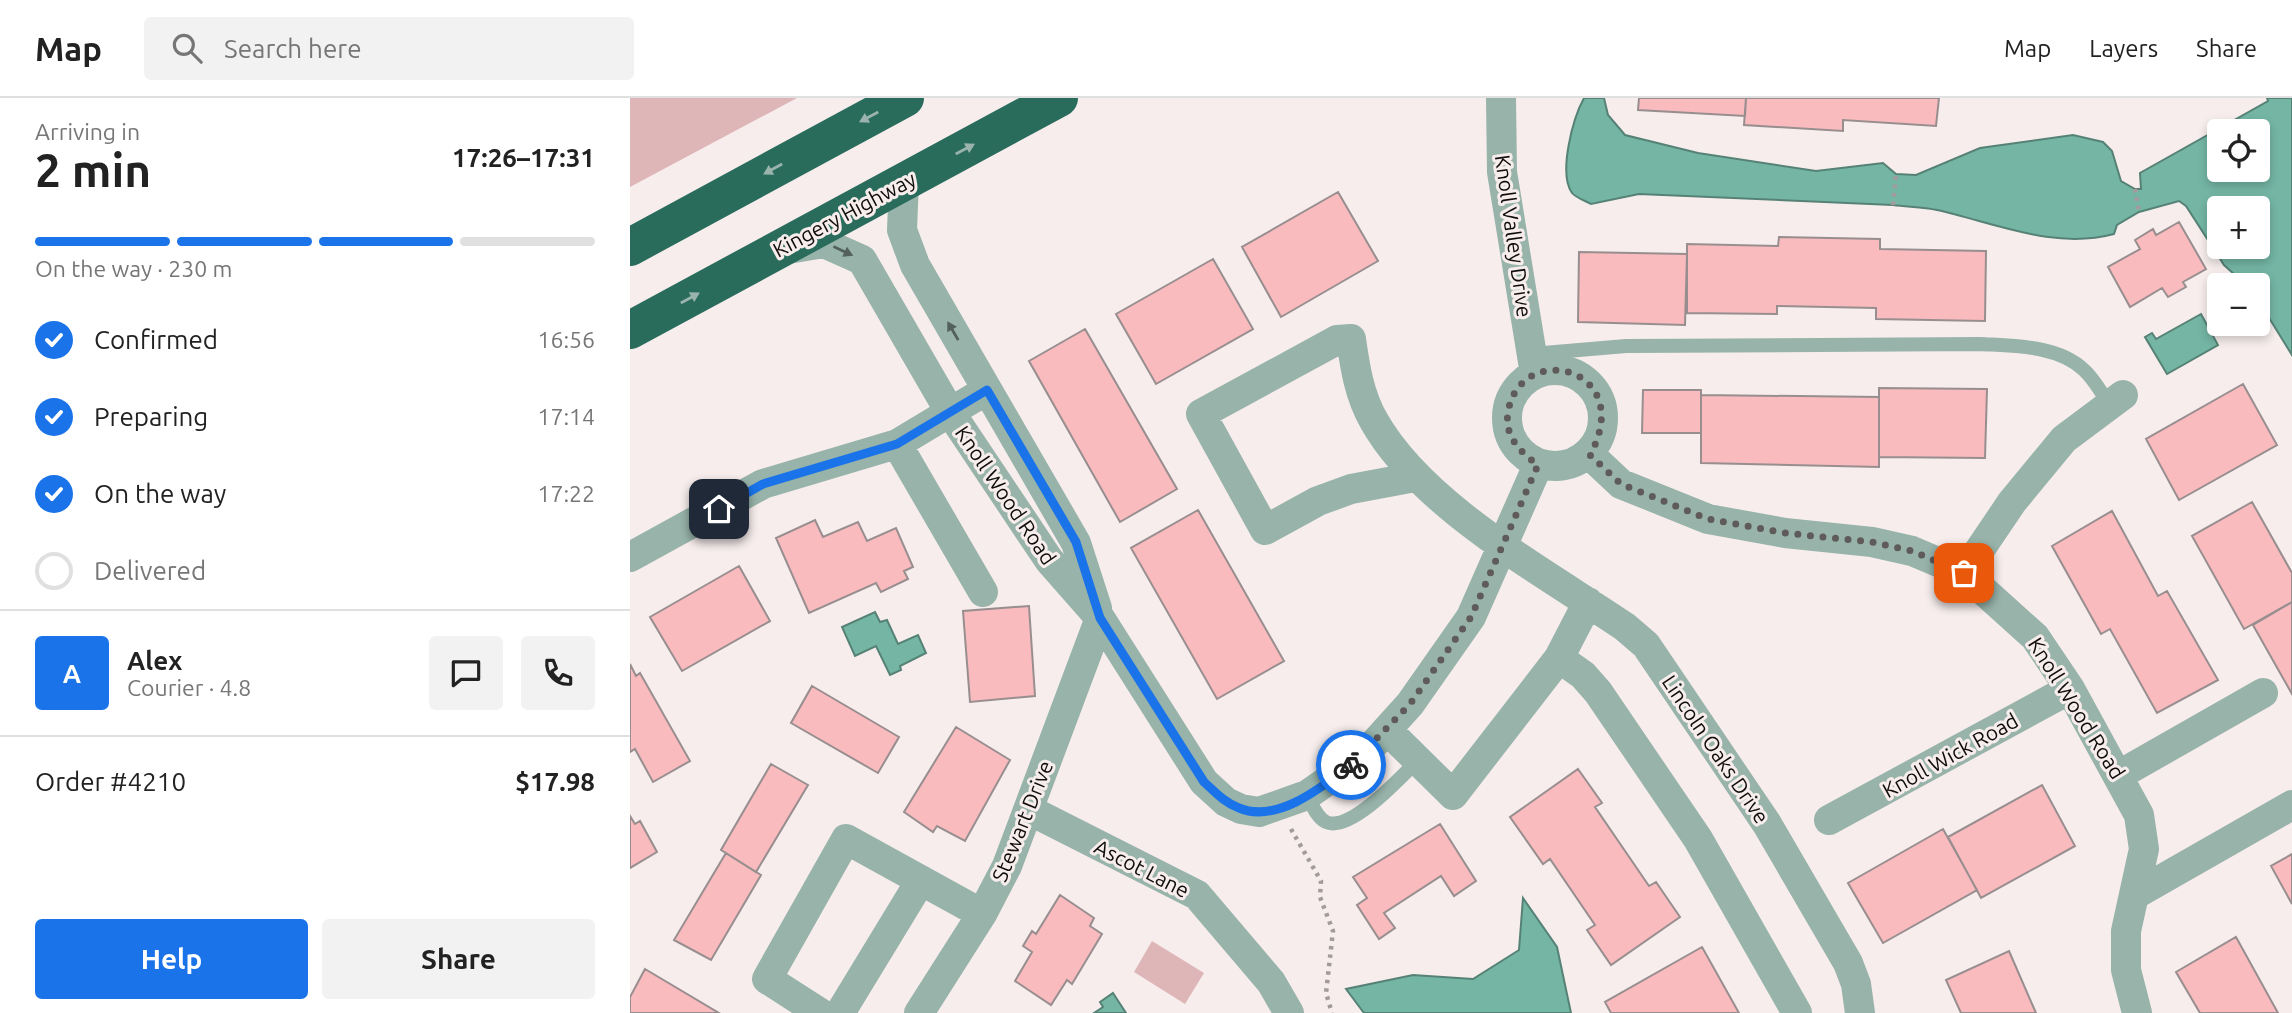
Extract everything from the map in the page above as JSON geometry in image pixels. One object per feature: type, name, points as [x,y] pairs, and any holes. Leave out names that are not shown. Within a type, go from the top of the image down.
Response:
[{"type":"highway","points":[[630,247],[905,98]]},
{"type":"highway","name":"Kingery Highway","points":[[630,330],[1059,98]]},
{"type":"street","name":"Knoll Valley Drive","points":[[1501,98],[1502,173],[1533,364]]},
{"type":"street","name":"Knoll Wood Road","points":[[904,181],[902,230],[915,265],[1076,542],[1100,618]]},
{"type":"street","name":"Knoll Wood Road","points":[[777,250],[824,243],[862,260],[950,412],[1049,560],[1100,618],[1204,782],[1226,802],[1241,809],[1259,812],[1307,796],[1363,756],[1410,704],[1471,617],[1501,543],[1538,465]]},
{"type":"street","name":"Lincoln Oaks Drive","points":[[1415,477],[1351,489],[1318,501],[1265,530],[1201,414],[1337,340],[1351,339],[1358,384],[1373,420],[1415,477],[1501,543],[1646,645],[1767,824],[1848,963],[1856,984],[1860,1013]]},
{"type":"street","points":[[1533,364],[1572,373],[1588,383],[1599,398],[1604,416],[1601,435],[1590,455],[1558,467],[1538,465],[1522,454],[1511,438],[1507,420],[1515,393],[1533,364]]},
{"type":"street","points":[[630,557],[763,484],[897,444],[987,390]]},
{"type":"street","points":[[1964,573],[2012,502],[2064,439],[2117,400]]},
{"type":"street","points":[[897,444],[983,592]]},
{"type":"street","name":"Knoll Wood Road","points":[[1590,455],[1621,484],[1708,519],[1759,529],[1872,542],[1912,551],[1964,573],[2035,636],[2070,689],[2139,815],[2144,849],[2126,931],[2126,970],[2137,1013]]},
{"type":"street","points":[[1387,730],[1452,795],[1559,658],[1588,602]]},
{"type":"street","name":"Stewart Drive","points":[[919,1013],[982,914],[1007,866],[1100,618]]},
{"type":"street","points":[[1559,658],[1583,675],[1598,692],[1698,839],[1797,1013]]},
{"type":"street","name":"Knoll Wick Road","points":[[1829,820],[2070,689]]},
{"type":"street","points":[[2119,775],[2263,693]]},
{"type":"street","points":[[2136,894],[2292,805]]},
{"type":"street","name":"Ascot Lane","points":[[1029,810],[1197,895],[1271,982],[1289,1013]]},
{"type":"street","points":[[820,1013],[767,979],[846,839],[982,914]]},
{"type":"street","points":[[840,1013],[920,880]]},
{"type":"lane","points":[[1533,364],[1626,346],[1980,344],[2049,352],[2072,360],[2117,400]]},
{"type":"lane","points":[[1307,796],[1320,818],[1329,824],[1343,823],[1385,794],[1417,761]]},
{"type":"path","points":[[1893,205],[1896,174]]},
{"type":"path","points":[[2135,189],[2139,212]]},
{"type":"path","points":[[1278,807],[1321,881],[1320,897],[1333,931],[1326,993],[1332,1013]]},
{"type":"shaded area","points":[[630,98],[797,98],[630,187]]},
{"type":"shaded area","points":[[1584,98],[1604,98],[1608,115],[1625,135],[1698,153],[1816,171],[1883,163],[1896,174],[1916,175],[1980,148],[2073,135],[2103,142],[2112,151],[2121,181],[2135,189],[2141,189],[2140,173],[2207,135],[2207,182],[2270,182],[2270,119],[2236,119],[2268,101],[2267,98],[2292,98],[2292,355],[2270,319],[2270,273],[2233,273],[2220,259],[2270,259],[2270,196],[2207,196],[2207,239],[2186,206],[2179,201],[2139,212],[2117,225],[2114,234],[2069,239],[2025,233],[1937,210],[1893,205],[1639,194],[1591,204],[1572,193],[1568,184],[1567,159],[1572,132]]},
{"type":"shaded area","points":[[2201,314],[2207,325],[2207,336],[2213,336],[2218,345],[2167,374],[2145,337],[2152,333],[2156,339]]},
{"type":"shaded area","points":[[875,612],[880,622],[887,620],[898,644],[918,635],[926,653],[900,666],[901,670],[890,675],[876,646],[855,656],[842,627]]},
{"type":"shaded area","points":[[1523,898],[1557,947],[1571,1013],[1364,1013],[1346,989],[1413,975],[1473,979],[1519,950]]},
{"type":"shaded area","points":[[1152,941],[1204,973],[1185,1004],[1134,972]]},
{"type":"shaded area","points":[[1113,993],[1126,1013],[1094,1013],[1103,1007],[1100,1002]]},
{"type":"building","points":[[1639,98],[1746,98],[1745,116],[1638,110]]},
{"type":"building","points":[[1746,98],[1939,98],[1936,126],[1843,120],[1843,131],[1744,125]]},
{"type":"building","points":[[1338,192],[1378,261],[1281,317],[1242,247]]},
{"type":"building","points":[[2179,222],[2206,269],[2183,282],[2186,287],[2168,297],[2162,288],[2130,307],[2108,267],[2140,249],[2135,240],[2153,229],[2156,235]]},
{"type":"building","points":[[1779,237],[1880,239],[1880,249],[1986,251],[1985,321],[1876,319],[1876,308],[1777,306],[1777,314],[1687,313],[1687,244],[1778,246]]},
{"type":"building","points":[[1579,252],[1687,254],[1685,325],[1578,322]]},
{"type":"building","points":[[1213,259],[1253,329],[1156,384],[1116,314]]},
{"type":"building","points":[[1085,329],[1177,489],[1120,522],[1029,361]]},
{"type":"building","points":[[2243,384],[2277,445],[2179,500],[2146,439]]},
{"type":"building","points":[[1879,388],[1987,389],[1985,458],[1879,457]]},
{"type":"building","points":[[1643,390],[1701,390],[1701,433],[1642,433]]},
{"type":"building","points":[[1701,395],[1879,397],[1879,467],[1701,463]]},
{"type":"building","points":[[2252,502],[2292,573],[2292,602],[2244,629],[2192,536]]},
{"type":"building","points":[[1198,510],[1284,661],[1217,699],[1131,548]]},
{"type":"building","points":[[2112,511],[2158,596],[2167,591],[2218,680],[2157,713],[2110,629],[2101,634],[2052,546]]},
{"type":"building","points":[[815,520],[823,537],[858,522],[867,541],[896,528],[913,567],[904,571],[908,579],[881,592],[876,583],[809,613],[776,538]]},
{"type":"building","points":[[739,566],[770,621],[682,671],[650,617]]},
{"type":"building","points":[[2292,602],[2292,694],[2253,625]]},
{"type":"building","points":[[1029,606],[1035,696],[970,702],[963,611]]},
{"type":"building","points":[[630,664],[636,676],[640,673],[690,761],[653,782],[635,749],[630,752]]},
{"type":"building","points":[[812,686],[899,737],[878,773],[791,723]]},
{"type":"building","points":[[956,727],[1010,760],[965,841],[937,826],[933,832],[904,812]]},
{"type":"building","points":[[771,764],[808,785],[756,872],[721,850]]},
{"type":"building","points":[[1578,769],[1602,803],[1595,807],[1649,886],[1656,882],[1680,917],[1611,965],[1587,930],[1595,925],[1550,859],[1543,864],[1510,817]]},
{"type":"building","points":[[2042,785],[2075,846],[1981,898],[1948,837]]},
{"type":"building","points":[[630,816],[635,824],[640,821],[657,852],[630,868]]},
{"type":"building","points":[[1440,824],[1476,881],[1454,896],[1441,876],[1384,913],[1395,928],[1379,939],[1357,905],[1367,898],[1353,877]]},
{"type":"building","points":[[1943,829],[1977,890],[1883,943],[1848,883]]},
{"type":"building","points":[[726,853],[761,875],[711,960],[674,940]]},
{"type":"building","points":[[2292,854],[2292,904],[2271,866]]},
{"type":"building","points":[[1060,895],[1094,918],[1090,926],[1102,934],[1072,984],[1067,980],[1051,1005],[1015,981],[1032,952],[1023,946],[1032,931],[1036,934]]},
{"type":"building","points":[[2236,937],[2278,1013],[2200,1013],[2176,972]]},
{"type":"building","points":[[1702,947],[1739,1013],[1611,1013],[1605,1002]]},
{"type":"building","points":[[2009,951],[2036,1013],[1961,1013],[1946,980]]},
{"type":"building","points":[[645,969],[719,1013],[630,1013],[630,997]]},
{"type":"way so far","points":[[1351,765],[1363,756],[1410,704],[1471,617],[1501,543],[1538,465],[1522,454],[1511,438],[1507,420],[1510,401],[1520,385],[1535,374],[1553,369],[1572,373],[1588,383],[1599,398],[1604,416],[1601,435],[1590,455],[1621,484],[1708,519],[1785,533],[1872,542],[1912,551],[1964,573]]},
{"type":"route","points":[[719,509],[763,484],[897,444],[987,390],[1076,542],[1100,618],[1204,782],[1226,802],[1241,809],[1259,812],[1287,805],[1307,796],[1351,765]]}]
